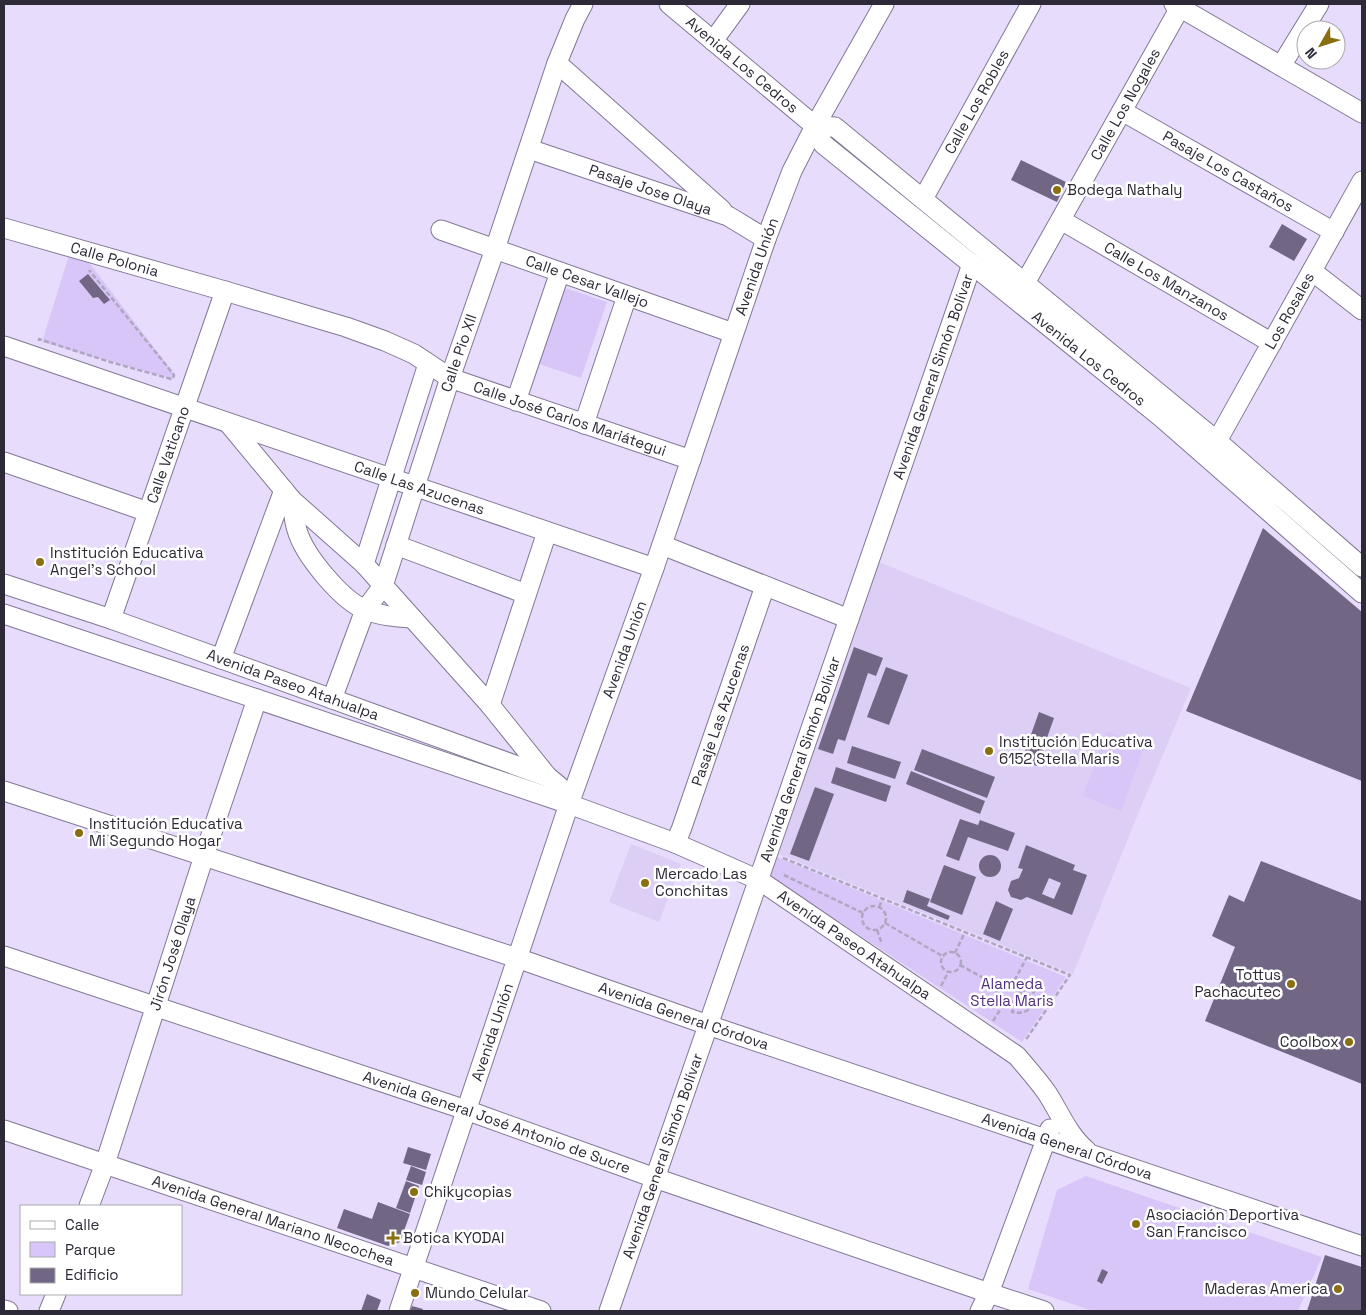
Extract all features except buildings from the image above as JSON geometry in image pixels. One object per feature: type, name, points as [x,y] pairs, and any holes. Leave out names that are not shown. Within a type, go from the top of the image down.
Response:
[{"type":"street","name":"Calle Pio XII","points":[[332,699],[365,610],[383,586],[450,378],[557,63],[583,4]]},
{"type":"street","name":"Avenida Los Cedros","points":[[669,4],[814,126],[823,144],[1162,417],[1362,594]]},
{"type":"street","points":[[713,41],[740,4]]},
{"type":"street","name":"Avenida Unión","points":[[399,1311],[569,804],[654,568],[766,239],[792,171],[814,126],[884,4]]},
{"type":"street","name":"Calle Los Robles","points":[[922,199],[1031,4]]},
{"type":"street","points":[[1281,66],[1319,4]]},
{"type":"street","points":[[1179,5],[1362,113]]},
{"type":"street","name":"Calle Los Nogales","points":[[1025,283],[1122,111],[1179,5]]},
{"type":"street","points":[[557,63],[728,216]]},
{"type":"street","name":"Pasaje Los Castaños","points":[[1122,111],[1334,232]]},
{"type":"street","name":"Avenida Los Cedros","points":[[814,126],[835,127],[1217,441],[1362,567]]},
{"type":"street","name":"Pasaje Jose Olaya","points":[[529,148],[728,216],[766,239]]},
{"type":"street","name":"Los Rosales","points":[[1217,441],[1362,181]]},
{"type":"street","name":"Calle Los Manzanos","points":[[1061,220],[1272,343]]},
{"type":"street","name":"Calle Polonia","points":[[4,228],[225,291]]},
{"type":"street","name":"Calle Cesar Vallejo","points":[[441,230],[733,333]]},
{"type":"street","name":"Avenida General Simón Bolívar","points":[[609,1311],[972,264]]},
{"type":"street","points":[[1312,271],[1362,310]]},
{"type":"street","points":[[516,401],[560,272]]},
{"type":"street","name":"Calle José Carlos Mariátegui","points":[[225,291],[385,340],[414,354],[450,378],[691,460]]},
{"type":"street","name":"Calle Vaticano","points":[[111,619],[225,291]]},
{"type":"street","points":[[584,424],[627,296]]},
{"type":"street","name":"Calle Las Azucenas","points":[[4,346],[654,568]]},
{"type":"street","name":"Calle Pio XII","points":[[364,564],[428,364]]},
{"type":"street","points":[[229,424],[288,495],[364,564],[490,706],[548,776],[559,786],[569,804]]},
{"type":"street","points":[[4,462],[148,512]]},
{"type":"street","points":[[288,495],[297,532],[309,554],[330,582],[346,597],[365,610],[385,616],[412,618]]},
{"type":"street","points":[[221,660],[288,495]]},
{"type":"street","points":[[490,706],[547,532]]},
{"type":"street","points":[[396,545],[526,594]]},
{"type":"street","points":[[662,545],[849,619]]},
{"type":"street","name":"Avenida Paseo Atahualpa","points":[[4,584],[111,619],[548,776]]},
{"type":"street","name":"Pasaje Las Azucenas","points":[[675,843],[765,586]]},
{"type":"street","name":"Avenida Paseo Atahualpa","points":[[4,614],[569,804],[675,843],[759,880],[1017,1056],[1046,1092],[1074,1138],[1090,1154]]},
{"type":"street","name":"Jirón José Olaya","points":[[89,1205],[105,1164],[204,856],[257,699]]},
{"type":"street","name":"Avenida General Córdova","points":[[4,791],[518,958],[708,1025],[1362,1246]]},
{"type":"street","name":"Avenida General José Antonio de Sucre","points":[[4,956],[466,1110],[656,1178],[1044,1311]]},
{"type":"street","points":[[980,1311],[989,1293],[1057,1112]]},
{"type":"street","name":"Avenida General Mariano Necochea","points":[[4,1130],[541,1311]]},
{"type":"street","points":[[49,1311],[56,1295]]},
{"type":"street","points":[[4,1310],[8,1311]]},
{"type":"path","points":[[34,357],[39,339],[119,364],[173,378],[174,375],[89,270]]},
{"type":"path","points":[[776,855],[1070,975],[1022,1045]]},
{"type":"path","points":[[778,873],[864,913]]},
{"type":"path","points":[[879,907],[883,898]]},
{"type":"path","points":[[870,907],[879,907],[886,914],[886,923],[880,929],[869,929],[862,920],[864,913],[870,907]]},
{"type":"path","points":[[886,923],[944,956]]},
{"type":"path","points":[[955,953],[965,932]]},
{"type":"path","points":[[948,953],[955,953],[961,960],[960,966],[955,971],[949,971],[942,964],[944,956],[948,953]]},
{"type":"path","points":[[1011,987],[1027,957]]},
{"type":"path","points":[[960,966],[996,985]]},
{"type":"path","points":[[939,990],[949,971]]},
{"type":"path","points":[[999,980],[1022,994],[1028,984],[1034,992],[1032,1005],[1026,1012],[1012,1012],[1016,1004],[993,990],[996,985],[999,980]]},
{"type":"path","points":[[991,1024],[1007,999]]},
{"type":"shaded area","name":"Institución Educativa 6152 Stella Maris","points":[[879,562],[1191,688],[1073,974],[779,854]]},
{"type":"shaded area","name":"Mercado Las Conchitas","points":[[631,844],[681,864],[659,922],[609,902]]},
{"type":"green space","points":[[70,252],[87,260],[175,375],[175,378],[172,379],[42,342]]},
{"type":"green space","points":[[565,288],[607,302],[581,378],[539,364]]},
{"type":"green space","points":[[1107,731],[1145,745],[1121,811],[1083,796]]},
{"type":"green space","name":"Alameda Stella Maris","points":[[777,857],[1066,977],[1022,1042],[768,875]]},
{"type":"green space","name":"Asociación Deportiva San Francisco","points":[[1086,1176],[1322,1257],[1298,1311],[1093,1311],[1028,1289],[1057,1190]]},
{"type":"place","name":"Bodega Nathaly","points":[[1057,190]]},
{"type":"place","name":"Institución Educativa Angel's School","points":[[40,562]]},
{"type":"place","name":"Institución Educativa 6152 Stella Maris","points":[[989,751]]},
{"type":"place","name":"Institución Educativa Mi Segundo Hogar","points":[[79,833]]},
{"type":"place","name":"Mercado Las Conchitas","points":[[645,883]]},
{"type":"place","name":"Tottus Pachacutec","points":[[1291,984]]},
{"type":"place","name":"Coolbox","points":[[1349,1042]]},
{"type":"place","name":"Chikycopias","points":[[414,1192]]},
{"type":"place","name":"Asociación Deportiva San Francisco","points":[[1136,1224]]},
{"type":"place","name":"Botica KYODAI","points":[[393,1238]]},
{"type":"place","name":"Maderas America","points":[[1338,1289]]},
{"type":"place","name":"Mundo Celular","points":[[415,1293]]}]
